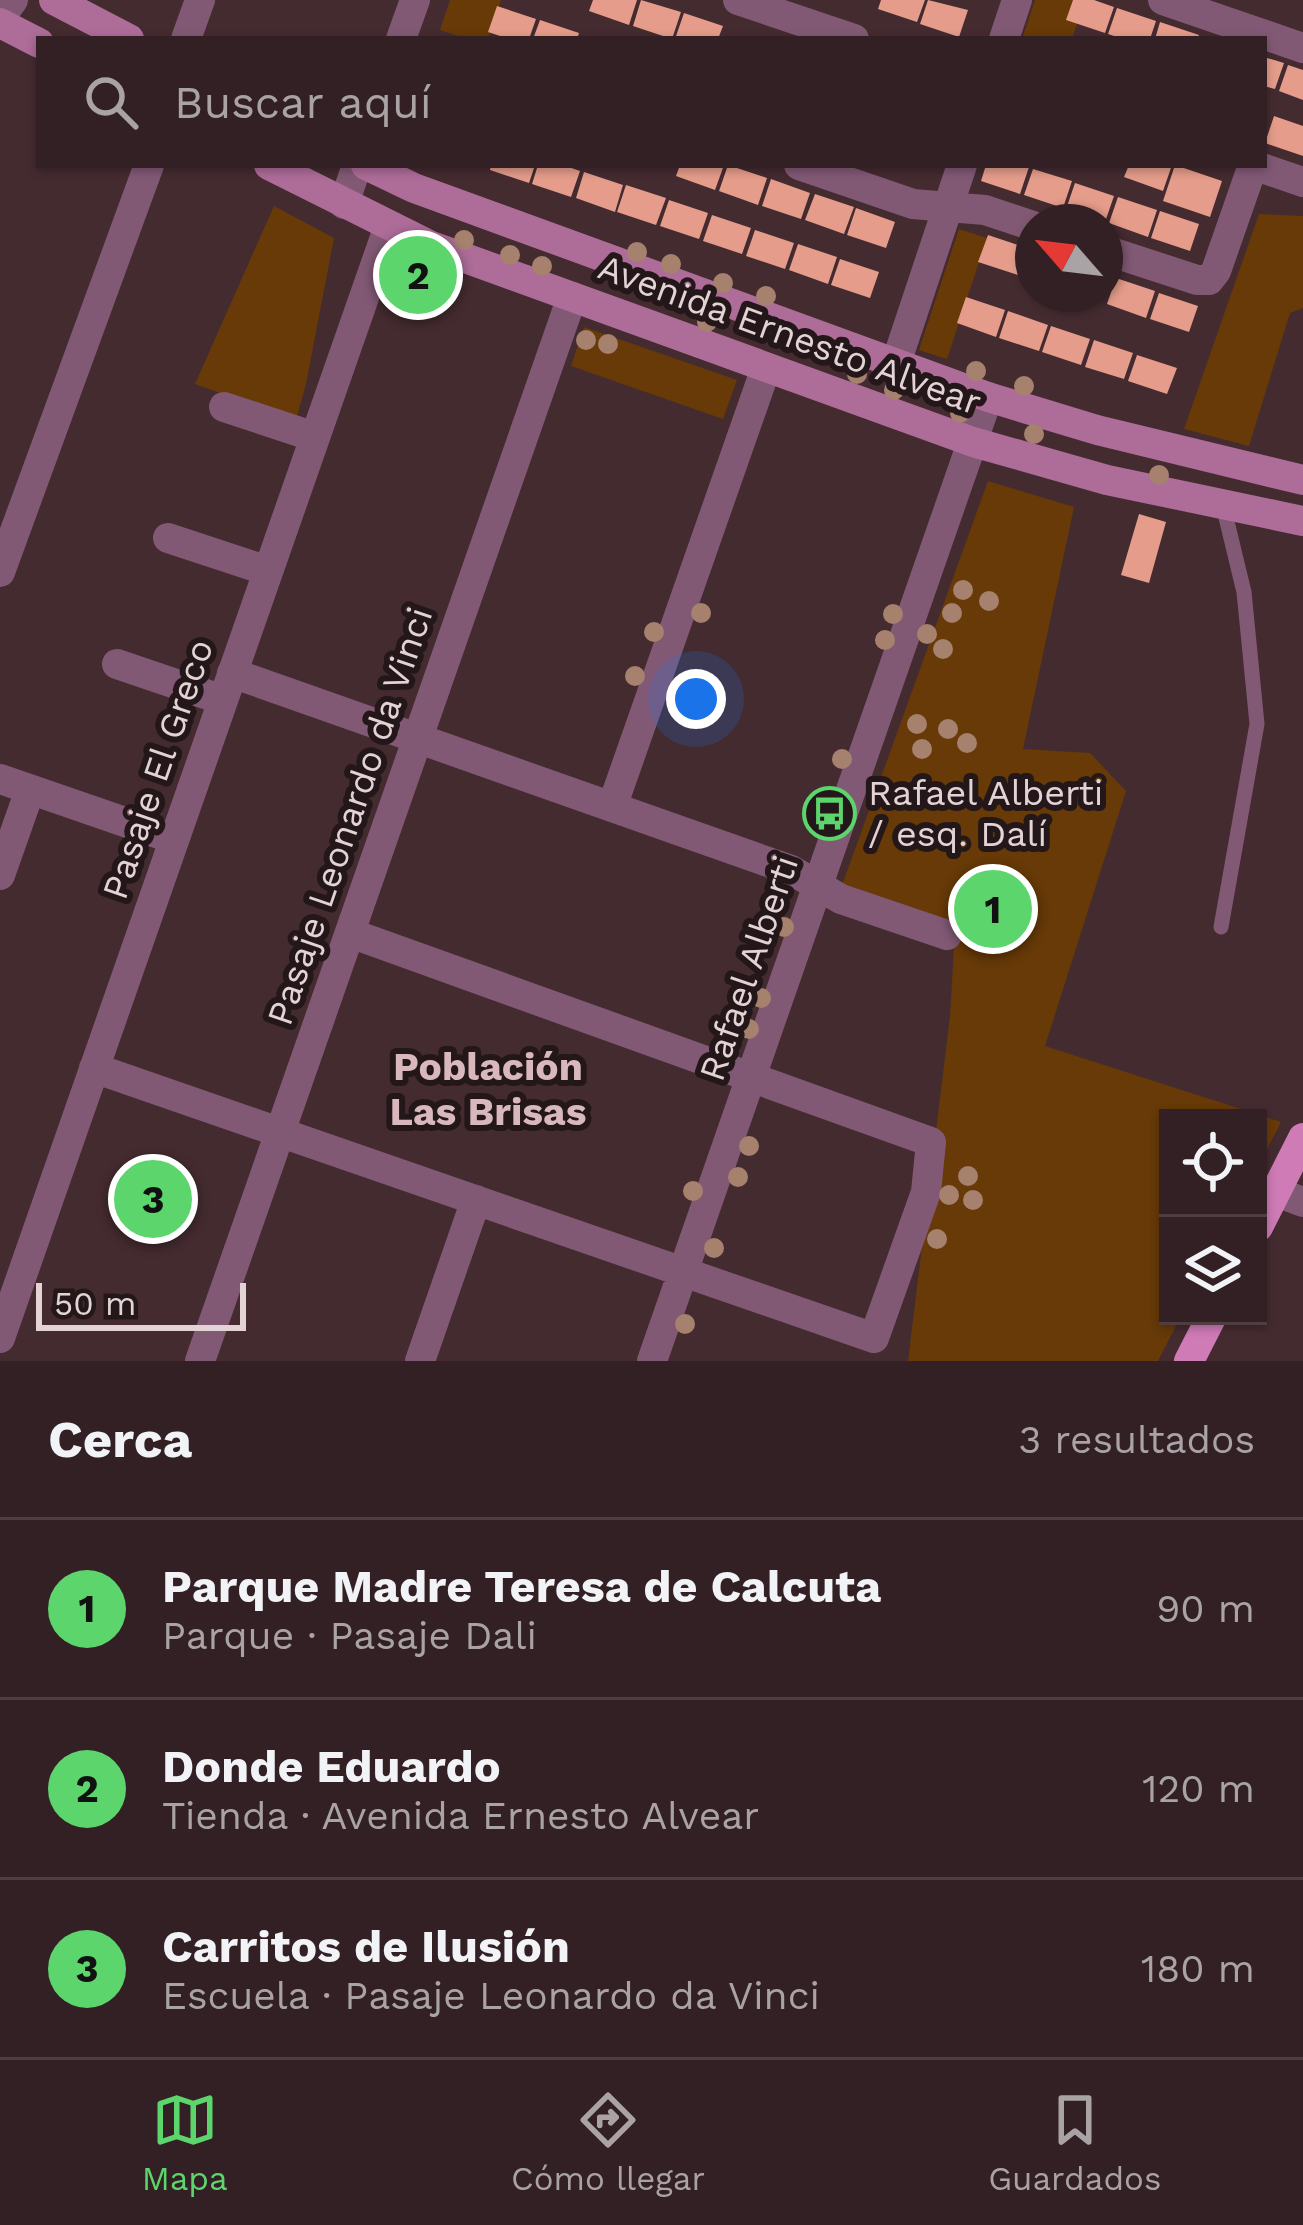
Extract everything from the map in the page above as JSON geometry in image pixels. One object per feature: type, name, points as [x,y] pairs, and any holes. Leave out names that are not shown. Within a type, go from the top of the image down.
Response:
[{"type":"main road","points":[[54,0],[123,36]]},
{"type":"main road","points":[[0,21],[36,42]]},
{"type":"main road","name":"Avenida Ernesto Alvear","points":[[275,168],[388,226],[973,442],[1107,480],[1303,520]]},
{"type":"main road","name":"Avenida Ernesto Alvear","points":[[372,168],[414,188],[988,397],[1097,430],[1303,480]]},
{"type":"main road","points":[[1267,1218],[1289,1197],[1303,1138]]},
{"type":"main road","points":[[1189,1361],[1207,1325]]},
{"type":"street","points":[[0,21],[13,0]]},
{"type":"street","points":[[187,36],[200,0]]},
{"type":"street","points":[[410,36],[415,0]]},
{"type":"street","points":[[738,0],[845,36]]},
{"type":"street","points":[[1005,36],[1017,0]]},
{"type":"street","points":[[1163,0],[1303,48]]},
{"type":"street","points":[[0,572],[12,506],[147,168]]},
{"type":"street","points":[[344,204],[356,168]]},
{"type":"street","points":[[808,168],[913,204],[985,210],[1015,220]]},
{"type":"street","points":[[896,363],[961,168]]},
{"type":"street","points":[[1123,256],[1209,280],[1252,168]]},
{"type":"street","points":[[1262,168],[1303,182]]},
{"type":"street","name":"Pasaje El Greco","points":[[0,1338],[388,226]]},
{"type":"street","name":"Pasaje Leonardo da Vinci","points":[[200,1361],[572,297]]},
{"type":"street","points":[[612,807],[766,368]]},
{"type":"street","name":"Rafael Alberti","points":[[652,1361],[988,397]]},
{"type":"street","points":[[224,407],[315,437]]},
{"type":"street","points":[[168,538],[268,572]]},
{"type":"street","points":[[117,664],[227,687],[418,739],[791,870],[842,898],[947,935]]},
{"type":"street","points":[[0,779],[174,839]]},
{"type":"street","points":[[0,874],[31,790]]},
{"type":"street","points":[[94,1067],[874,1338],[926,1192],[931,1142],[350,933]]},
{"type":"street","points":[[420,1361],[476,1200]]},
{"type":"lane","points":[[1221,927],[1257,724],[1244,592],[1222,505]]},
{"type":"shaded area","points":[[450,0],[501,0],[489,36],[458,36],[440,30]]},
{"type":"shaded area","points":[[1035,0],[1085,0],[1073,36],[1023,36]]},
{"type":"shaded area","points":[[274,206],[334,238],[296,420],[195,384]]},
{"type":"shaded area","points":[[1259,214],[1303,216],[1303,308],[1290,313],[1249,446],[1184,429]]},
{"type":"shaded area","points":[[959,229],[987,238],[947,359],[919,350]]},
{"type":"shaded area","points":[[584,327],[737,380],[723,419],[571,366]]},
{"type":"shaded area","points":[[988,481],[1074,507],[1023,749],[1090,753],[1126,791],[1045,1046],[1241,1109],[1159,1109],[1159,1325],[1176,1325],[1158,1361],[908,1361],[950,1016],[955,930],[841,888]]},
{"type":"shaded area","points":[[1267,1117],[1281,1122],[1267,1149]]},
{"type":"building","points":[[593,0],[637,0],[629,25],[589,11]]},
{"type":"building","points":[[641,0],[681,12],[673,36],[633,26]]},
{"type":"building","points":[[881,0],[925,0],[917,22],[878,9]]},
{"type":"building","points":[[928,0],[968,10],[959,36],[920,24]]},
{"type":"building","points":[[1073,0],[1114,7],[1105,33],[1066,20]]},
{"type":"building","points":[[497,6],[536,19],[530,36],[488,32]]},
{"type":"building","points":[[1117,8],[1156,21],[1151,36],[1108,34]]},
{"type":"building","points":[[684,13],[723,26],[719,36],[676,36]]},
{"type":"building","points":[[540,20],[579,33],[578,36],[534,36]]},
{"type":"building","points":[[1160,22],[1199,35],[1199,36],[1156,36]]},
{"type":"building","points":[[1267,58],[1284,63],[1275,89],[1267,87]]},
{"type":"building","points":[[1288,65],[1303,70],[1303,100],[1279,91]]},
{"type":"building","points":[[1274,116],[1303,126],[1303,156],[1267,144]]},
{"type":"building","points":[[490,168],[534,168],[529,183]]},
{"type":"building","points":[[537,168],[580,171],[571,197],[532,184]]},
{"type":"building","points":[[679,168],[723,168],[715,190],[676,176]]},
{"type":"building","points":[[727,168],[767,178],[758,205],[719,191]]},
{"type":"building","points":[[985,168],[1029,168],[1020,194],[981,181]]},
{"type":"building","points":[[1128,168],[1171,168],[1163,191],[1124,177]]},
{"type":"building","points":[[1174,168],[1222,181],[1210,217],[1163,201]]},
{"type":"building","points":[[1033,169],[1072,181],[1064,204],[1024,195]]},
{"type":"building","points":[[584,172],[623,185],[615,212],[576,198]]},
{"type":"building","points":[[771,179],[810,193],[801,219],[762,206]]},
{"type":"building","points":[[1075,183],[1114,196],[1111,204],[1068,204]]},
{"type":"building","points":[[626,185],[666,198],[656,225],[617,212]]},
{"type":"building","points":[[815,194],[854,207],[844,234],[805,220]]},
{"type":"building","points":[[1118,197],[1157,210],[1148,237],[1123,228],[1123,204],[1116,204]]},
{"type":"building","points":[[669,200],[708,213],[699,239],[660,226]]},
{"type":"building","points":[[856,208],[895,222],[886,248],[847,235]]},
{"type":"building","points":[[1160,211],[1199,224],[1190,251],[1151,238]]},
{"type":"building","points":[[712,215],[751,228],[742,254],[703,241]]},
{"type":"building","points":[[755,230],[794,243],[785,269],[746,256]]},
{"type":"building","points":[[988,235],[1015,244],[1015,274],[978,262]]},
{"type":"building","points":[[798,244],[837,257],[828,284],[789,270]]},
{"type":"building","points":[[840,259],[879,272],[870,298],[831,285]]},
{"type":"building","points":[[1123,280],[1155,291],[1146,318],[1123,310]]},
{"type":"building","points":[[1159,293],[1198,306],[1189,332],[1150,319]]},
{"type":"building","points":[[966,297],[1005,310],[996,337],[957,323]]},
{"type":"building","points":[[1008,311],[1048,325],[1039,351],[999,338]]},
{"type":"building","points":[[1051,326],[1090,339],[1081,365],[1042,352]]},
{"type":"building","points":[[1094,340],[1133,353],[1124,379],[1085,367]]},
{"type":"building","points":[[1137,355],[1177,368],[1167,394],[1128,381]]},
{"type":"building","points":[[1139,514],[1166,522],[1149,583],[1121,575]]},
{"type":"place","name":"Donde Eduardo","points":[[418,275]]},
{"type":"place","name":"Rafael Alberti / esq. Dalí","points":[[829,813]]},
{"type":"place","name":"Parque Madre Teresa de Calcuta","points":[[993,909]]},
{"type":"place","name":"Carritos de Ilusión","points":[[153,1199]]},
{"type":"district","name":"Población Las Brisas","points":[[488,1088]]}]
